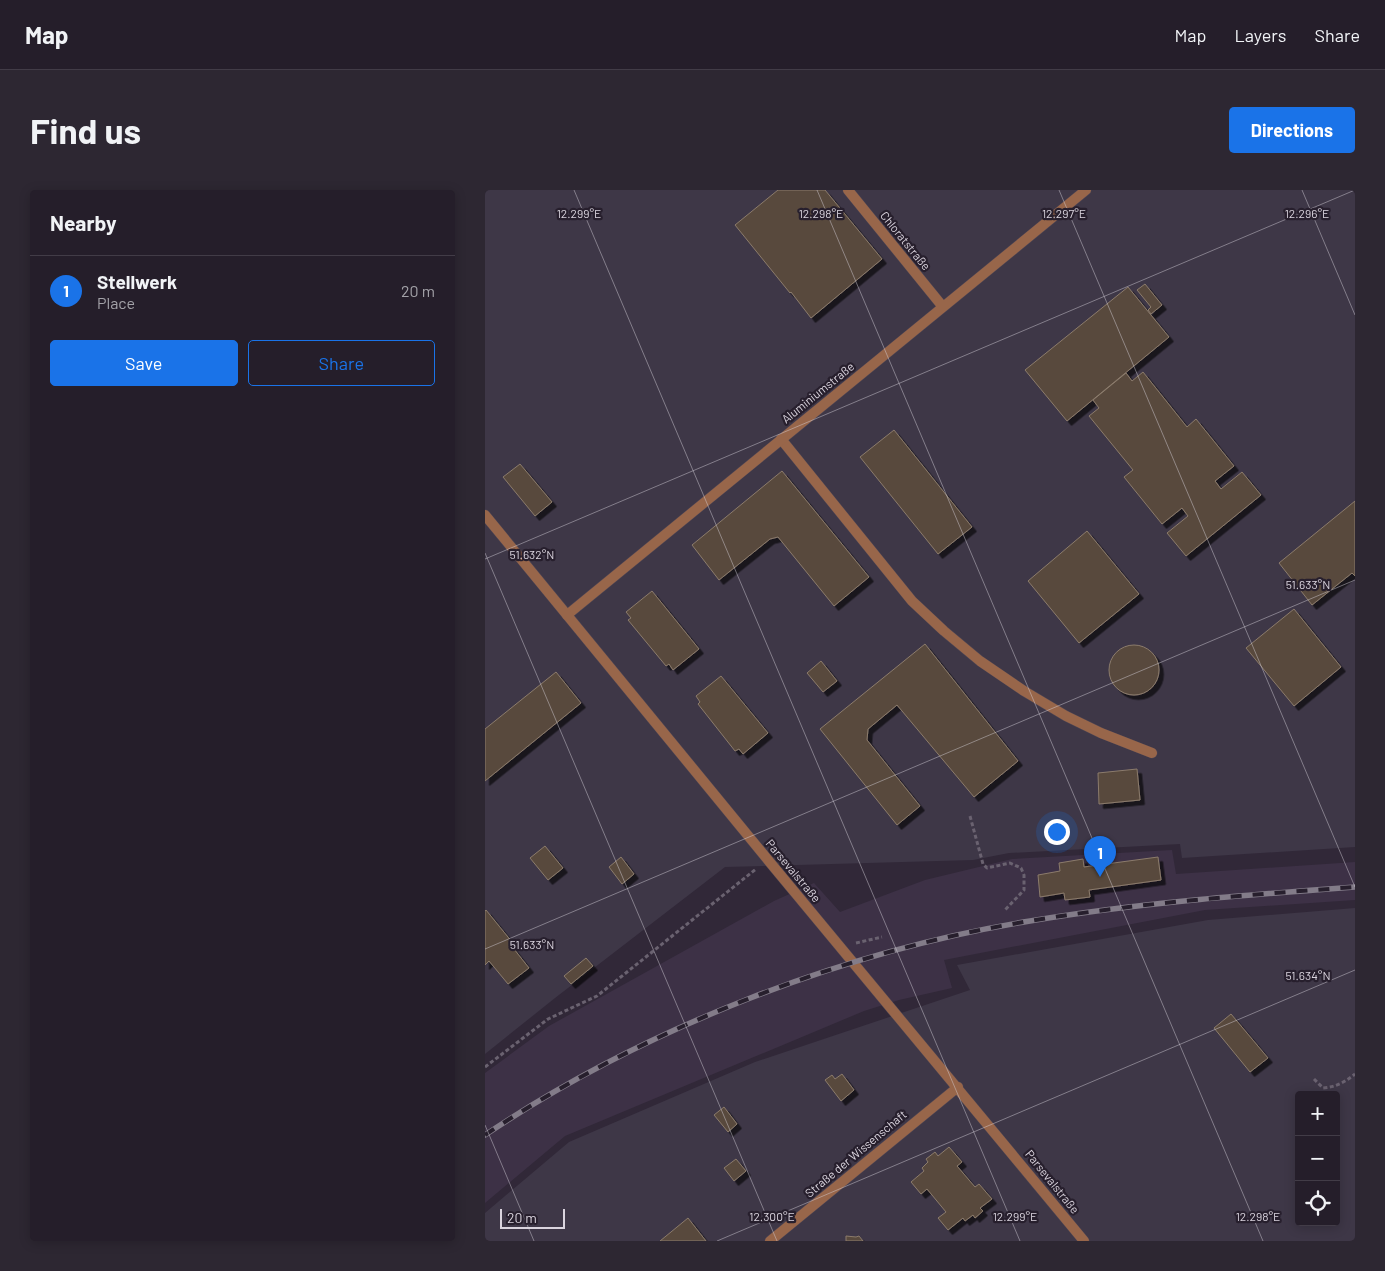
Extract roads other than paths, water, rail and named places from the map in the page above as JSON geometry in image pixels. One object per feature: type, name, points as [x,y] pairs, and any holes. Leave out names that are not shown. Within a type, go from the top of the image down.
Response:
[{"type":"street","name":"Chloratstraße","points":[[848,190],[943,307]]},
{"type":"street","name":"Aluminiumstraße","points":[[567,615],[1086,190]]},
{"type":"street","points":[[781,439],[912,601],[944,631],[980,661],[1024,691],[1066,716],[1101,733],[1152,753]]},
{"type":"street","name":"Parsevalstraße","points":[[485,515],[1084,1241]]},
{"type":"street","name":"Straße der Wissenschaft","points":[[770,1241],[958,1087]]},
{"type":"railway","points":[[485,1135],[546,1097],[611,1061],[678,1029],[747,1000],[817,974],[888,952],[959,934],[1111,909],[1192,900],[1355,887]]},
{"type":"place","name":"Stellwerk","points":[[1100,877]]}]
